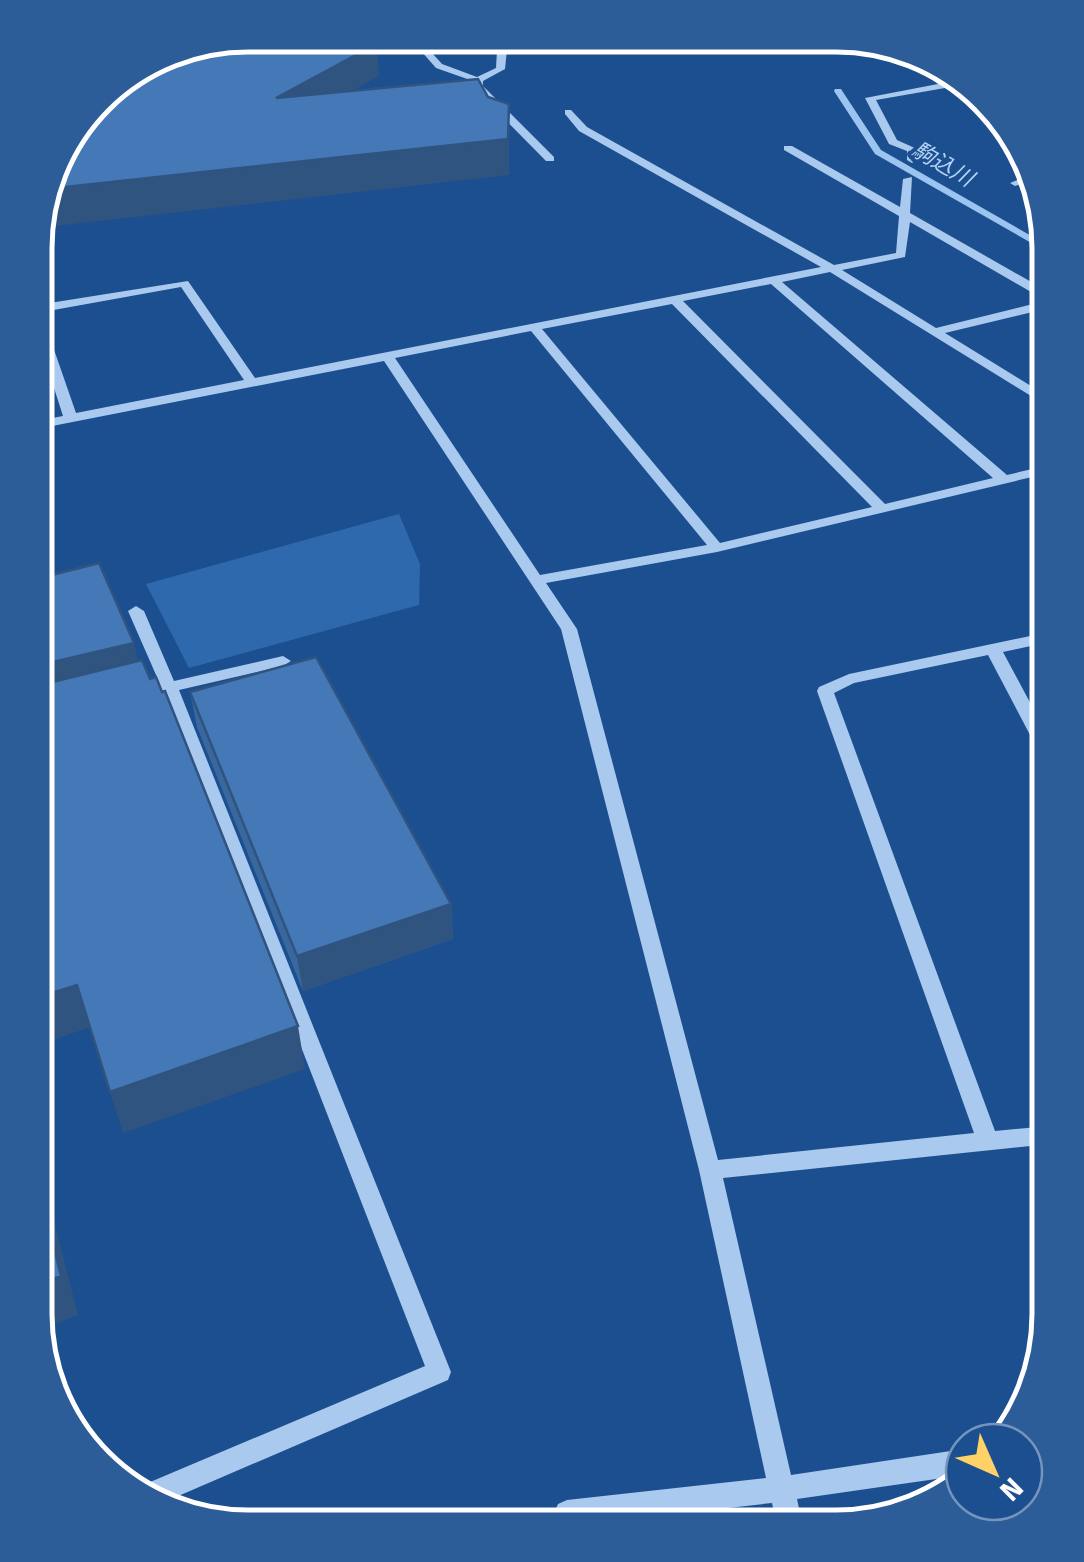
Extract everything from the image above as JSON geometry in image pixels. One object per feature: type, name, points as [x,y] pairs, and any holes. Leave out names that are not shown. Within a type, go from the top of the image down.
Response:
[{"type":"street","points":[[426,52],[439,66],[478,80],[500,69],[502,52]]},
{"type":"street","points":[[478,80],[478,87],[550,159]]},
{"type":"street","points":[[912,160],[912,149],[893,142],[870,98],[944,85]]},
{"type":"street","points":[[568,112],[583,129],[831,268],[1032,392]]},
{"type":"street","points":[[788,148],[1032,291]]},
{"type":"street","points":[[52,423],[901,255],[908,180]]},
{"type":"street","points":[[773,280],[1004,480]]},
{"type":"street","points":[[52,307],[184,283],[252,383]]},
{"type":"street","points":[[674,300],[883,510]]},
{"type":"street","points":[[934,332],[1032,306]]},
{"type":"street","points":[[534,327],[717,548]]},
{"type":"street","points":[[387,356],[568,629],[710,1170],[786,1510]]},
{"type":"street","points":[[52,364],[70,419]]},
{"type":"street","points":[[535,580],[717,548],[1032,473]]},
{"type":"street","points":[[136,611],[160,689],[440,1372],[162,1489]]},
{"type":"street","points":[[988,1141],[825,692],[849,678],[1032,640]]},
{"type":"street","points":[[993,648],[1032,721]]},
{"type":"street","points":[[160,689],[283,660]]},
{"type":"street","points":[[710,1170],[1031,1137]]},
{"type":"street","points":[[594,1510],[781,1489],[944,1465]]},
{"type":"shaded area","points":[[399,514],[420,564],[419,605],[189,668],[146,584]]},
{"type":"building","points":[[361,52],[276,98],[478,79],[488,97],[509,104],[508,139],[62,187],[85,140],[119,101],[173,67],[223,54]]},
{"type":"building","points":[[99,563],[134,643],[52,662],[52,575]]},
{"type":"building","points":[[316,657],[451,904],[297,956],[190,692]]},
{"type":"building","points":[[142,660],[150,679],[156,677],[162,692],[165,691],[298,1026],[110,1092],[77,985],[52,993],[52,682]]},
{"type":"building","points":[[52,1240],[61,1276],[52,1279]]},
{"type":"waterway","name":"駒込川","points":[[838,91],[878,152],[1031,240]]}]
